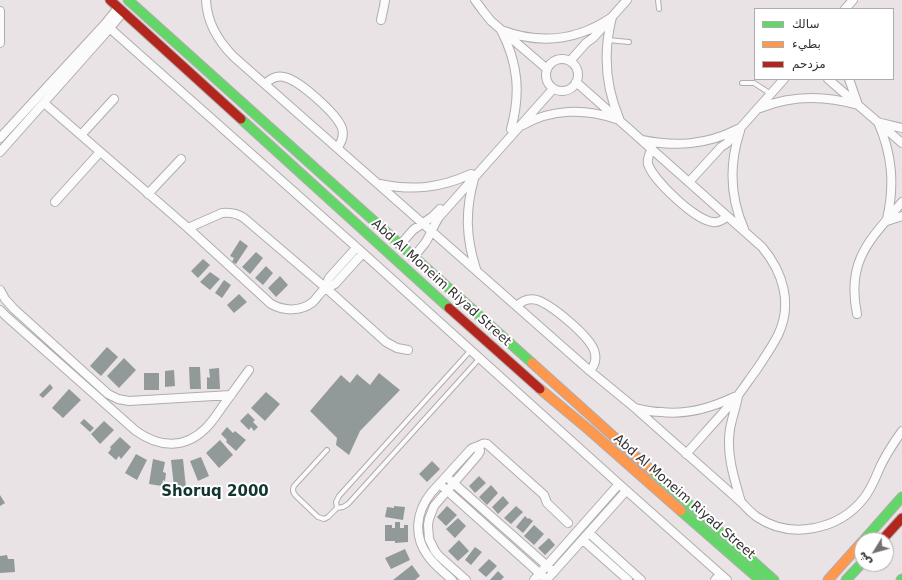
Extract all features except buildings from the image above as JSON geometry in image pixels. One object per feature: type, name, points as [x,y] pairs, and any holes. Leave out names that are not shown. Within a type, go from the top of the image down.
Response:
[{"type":"street","name":"Abd Al Moneim Riyad Street","points":[[110,0],[529,380],[588,429],[760,580]]},
{"type":"street","points":[[206,0],[206,6],[215,34],[234,57],[590,371],[635,408],[756,517],[772,525],[788,529],[806,530],[823,527],[839,520],[853,510],[864,498],[885,457],[902,431]]},
{"type":"street","points":[[381,20],[385,0]]},
{"type":"street","points":[[475,0],[491,21],[547,69]]},
{"type":"street","points":[[572,63],[590,47],[593,38],[627,0]]},
{"type":"street","name":"Abd Al Moneim Riyad Street","points":[[130,1],[774,580]]},
{"type":"street","points":[[0,152],[44,102],[120,10],[130,1]]},
{"type":"street","points":[[0,11],[0,43]]},
{"type":"street","points":[[501,30],[526,38],[566,38],[591,30],[612,17]]},
{"type":"street","points":[[612,17],[607,40],[606,64],[609,87],[620,121]]},
{"type":"street","points":[[0,138],[107,26]]},
{"type":"street","points":[[107,26],[619,484],[717,577],[727,580]]},
{"type":"street","points":[[501,30],[512,53],[517,78],[518,91],[515,128]]},
{"type":"street","points":[[556,60],[565,60],[572,63],[577,73],[576,82],[570,88],[562,91],[551,87],[546,80],[546,73],[552,62],[556,60]]},
{"type":"street","points":[[265,84],[272,78],[286,77],[298,84],[321,102],[331,112],[342,128],[342,139],[337,148]]},
{"type":"street","points":[[691,184],[721,147],[727,143],[742,127],[783,80]]},
{"type":"street","points":[[829,80],[902,143]]},
{"type":"street","points":[[849,80],[858,105]]},
{"type":"street","points":[[576,82],[762,247],[770,257],[782,281],[785,308],[779,334],[739,395],[686,454]]},
{"type":"street","points":[[391,256],[413,230],[436,214],[472,176],[551,87]]},
{"type":"street","points":[[757,109],[781,101],[807,98],[833,99],[858,105]]},
{"type":"street","points":[[81,135],[114,99]]},
{"type":"street","points":[[44,102],[276,307],[289,310],[302,308],[313,302],[326,288],[335,284],[359,251]]},
{"type":"street","points":[[515,128],[542,116],[570,111],[596,113],[620,121]]},
{"type":"street","points":[[878,122],[902,128]]},
{"type":"street","points":[[878,122],[887,146],[891,171],[891,196],[886,221]]},
{"type":"street","points":[[641,140],[667,144],[693,143],[718,137],[742,127]]},
{"type":"street","points":[[742,127],[734,153],[732,180],[736,207],[745,232]]},
{"type":"street","points":[[652,150],[648,156],[650,168],[676,199],[697,215],[708,221],[716,222],[727,216]]},
{"type":"street","points":[[55,202],[100,152]]},
{"type":"street","points":[[148,194],[181,159]]},
{"type":"street","points":[[378,184],[419,188],[445,184],[472,176]]},
{"type":"street","points":[[403,267],[422,248],[439,217],[472,176]]},
{"type":"street","points":[[472,176],[468,231],[476,270]]},
{"type":"street","points":[[857,314],[854,281],[856,270],[864,249],[902,202]]},
{"type":"street","points":[[188,228],[222,213],[228,212],[239,215],[326,288],[386,342],[397,348],[408,350]]},
{"type":"street","points":[[886,221],[902,216]]},
{"type":"street","points":[[0,290],[5,299],[14,309],[113,397],[123,401],[231,395]]},
{"type":"street","points":[[517,306],[524,301],[537,300],[556,311],[573,325],[583,335],[594,352],[595,362],[590,371]]},
{"type":"street","points":[[0,310],[143,436],[158,442],[174,445],[189,440],[202,432],[212,421],[249,370]]},
{"type":"street","points":[[92,392],[98,384]]},
{"type":"street","points":[[635,408],[661,412],[684,412],[706,408],[739,395]]},
{"type":"street","points":[[739,395],[730,429],[729,446],[731,464],[741,502]]},
{"type":"street","points":[[452,580],[427,556],[420,541],[418,532],[419,515],[426,500],[446,476],[471,449],[483,443],[487,444],[544,495],[547,503],[568,523]]},
{"type":"street","points":[[466,580],[435,551],[429,539],[428,525],[434,506],[478,455],[480,451],[479,446]]},
{"type":"street","points":[[446,476],[554,572]]},
{"type":"street","points":[[439,484],[547,580],[626,491]]},
{"type":"street","points":[[534,580],[619,484]]},
{"type":"street","points":[[871,532],[902,497]]},
{"type":"street","points":[[889,532],[902,518]]},
{"type":"street","points":[[589,533],[641,580]]},
{"type":"street","points":[[583,540],[628,580]]},
{"type":"street","points":[[828,580],[854,551]]},
{"type":"street","points":[[846,580],[854,572]]},
{"type":"lane","points":[[658,0],[659,9]]},
{"type":"lane","points":[[607,40],[629,42]]},
{"type":"lane","points":[[742,83],[754,83],[771,94]]},
{"type":"lane","points":[[337,508],[336,502],[339,496],[470,350]]},
{"type":"lane","points":[[327,450],[294,486],[293,491],[296,496],[320,518],[324,519],[337,508],[348,504],[480,359]]},
{"type":"traffic: fast","points":[[128,0],[532,363]]},
{"type":"traffic: fast","points":[[241,119],[449,308]]},
{"type":"traffic: fast","points":[[652,471],[774,580]]},
{"type":"traffic: fast","points":[[871,532],[902,497]]},
{"type":"traffic: fast","points":[[681,511],[760,580]]},
{"type":"traffic: fast","points":[[846,580],[854,572]]},
{"type":"traffic: slow","points":[[532,363],[652,471]]},
{"type":"traffic: slow","points":[[540,389],[681,511]]},
{"type":"traffic: slow","points":[[828,580],[854,551]]},
{"type":"traffic: jam","points":[[110,0],[241,119]]},
{"type":"traffic: jam","points":[[449,308],[540,389]]},
{"type":"traffic: jam","points":[[889,532],[902,518]]},
{"type":"district","name":"Shoruq 2000","points":[[215,492]]}]
